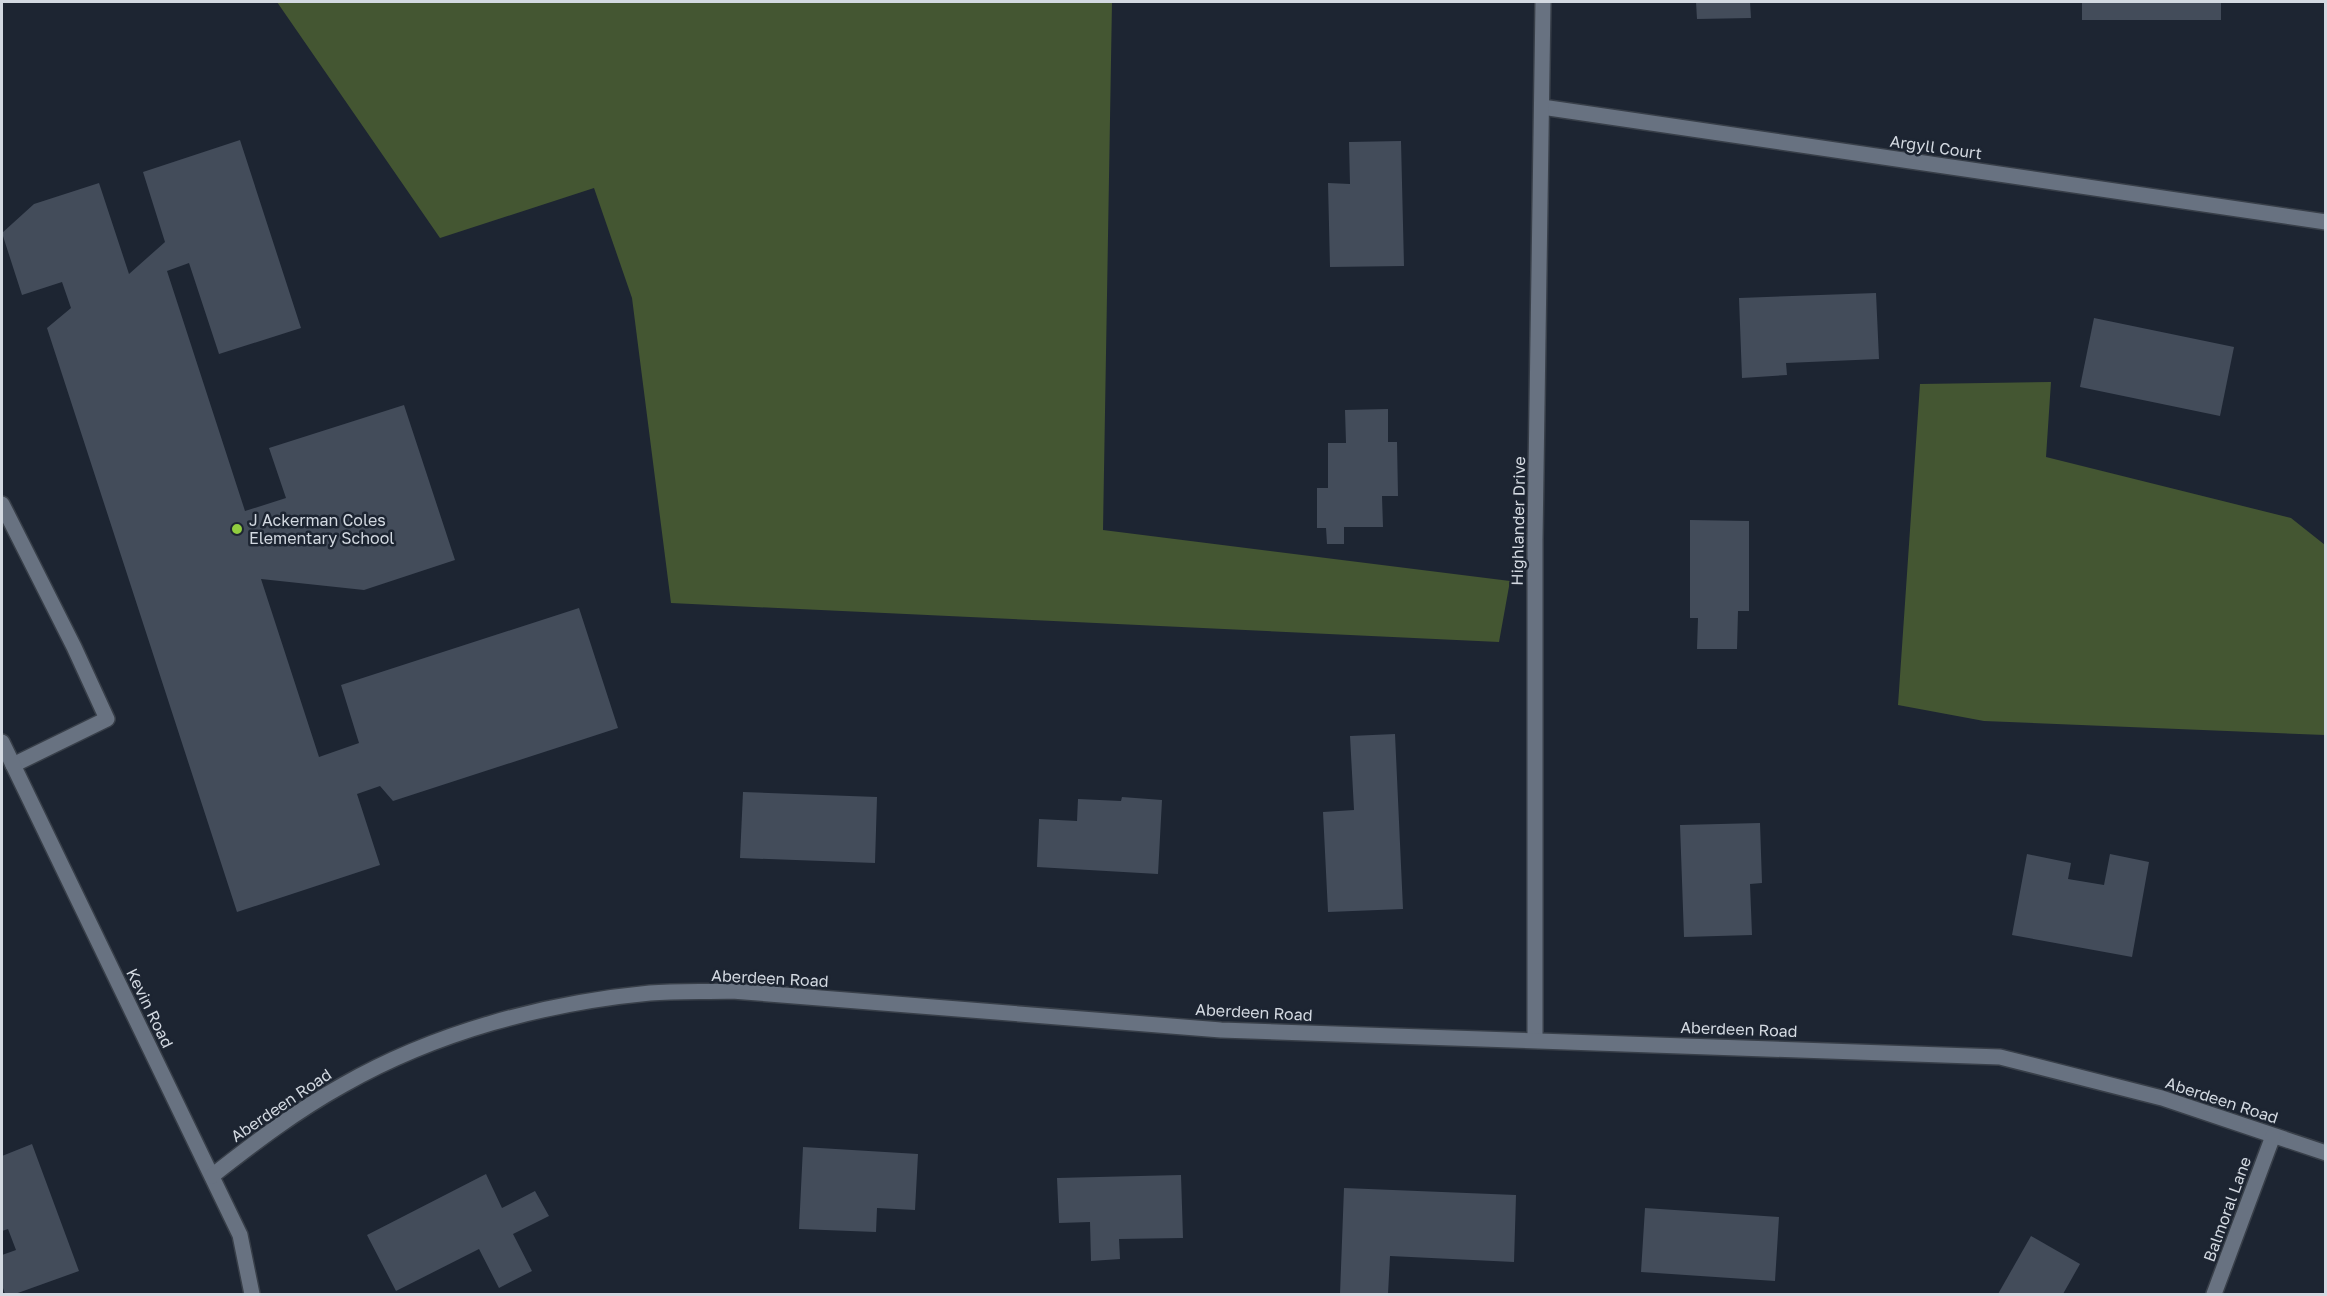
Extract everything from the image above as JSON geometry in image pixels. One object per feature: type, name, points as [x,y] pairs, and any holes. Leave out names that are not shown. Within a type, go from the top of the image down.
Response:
[{"type":"street","name":"Highlander Drive","points":[[1535,1040],[1535,540],[1543,2]]},
{"type":"street","name":"Argyll Court","points":[[1542,107],[2325,222]]},
{"type":"street","points":[[2,504],[74,646],[107,719],[13,765]]},
{"type":"street","name":"Kevin Road","points":[[2,742],[240,1235],[252,1294]]},
{"type":"street","name":"Aberdeen Road","points":[[212,1176],[275,1127],[344,1084],[417,1050],[493,1023],[571,1004],[651,993],[732,991],[1221,1030],[2000,1057],[2162,1098],[2325,1153]]},
{"type":"street","name":"Balmoral Lane","points":[[2214,1294],[2273,1136]]},
{"type":"green space","points":[[277,2],[1112,2],[1103,530],[1510,581],[1499,642],[671,603],[632,298],[594,188],[440,238]]},
{"type":"green space","points":[[2051,382],[2046,457],[2291,518],[2325,545],[2325,735],[1984,721],[1898,705],[1920,384]]},
{"type":"building","points":[[1696,2],[1750,2],[1751,18],[1697,19]]},
{"type":"building","points":[[2082,2],[2221,2],[2221,20],[2082,20]]},
{"type":"building","points":[[240,140],[301,328],[219,354],[189,263],[167,271],[245,511],[286,498],[269,448],[404,405],[455,560],[364,590],[261,579],[319,757],[359,743],[341,685],[579,608],[618,728],[393,801],[380,786],[357,794],[380,865],[237,912],[47,328],[71,308],[62,282],[22,295],[2,233],[34,204],[99,183],[129,274],[165,242],[143,172]]},
{"type":"building","points":[[1401,141],[1404,266],[1330,267],[1328,183],[1350,184],[1349,142]]},
{"type":"building","points":[[1876,293],[1879,359],[1786,363],[1787,375],[1742,378],[1739,298]]},
{"type":"building","points":[[2094,318],[2234,347],[2220,416],[2080,387]]},
{"type":"building","points":[[1388,409],[1388,442],[1397,442],[1398,496],[1382,496],[1383,527],[1344,527],[1344,544],[1327,544],[1326,528],[1317,528],[1317,488],[1328,488],[1328,443],[1346,443],[1345,410]]},
{"type":"building","points":[[1690,520],[1749,521],[1749,611],[1738,611],[1737,649],[1697,649],[1698,618],[1690,618]]},
{"type":"building","points":[[1395,734],[1403,909],[1328,912],[1323,812],[1354,810],[1350,736]]},
{"type":"building","points":[[743,792],[877,797],[875,863],[740,858]]},
{"type":"building","points":[[1122,797],[1162,800],[1158,874],[1037,867],[1039,819],[1077,821],[1078,799],[1121,801]]},
{"type":"building","points":[[1760,823],[1762,883],[1750,884],[1752,935],[1684,937],[1680,825]]},
{"type":"building","points":[[2027,854],[2071,863],[2068,879],[2104,885],[2110,854],[2149,862],[2132,957],[2012,935]]},
{"type":"building","points":[[32,1144],[79,1271],[15,1294],[5,1294],[2,1285],[2,1255],[16,1250],[8,1229],[2,1231],[2,1156]]},
{"type":"building","points":[[803,1147],[918,1154],[915,1210],[877,1208],[876,1232],[799,1229]]},
{"type":"building","points":[[486,1174],[502,1208],[535,1191],[549,1216],[513,1234],[532,1271],[499,1288],[479,1249],[396,1291],[367,1235]]},
{"type":"building","points":[[1181,1175],[1183,1238],[1119,1239],[1120,1259],[1091,1261],[1090,1222],[1059,1223],[1057,1178]]},
{"type":"building","points":[[1344,1188],[1516,1195],[1514,1262],[1390,1256],[1388,1294],[1340,1294]]},
{"type":"building","points":[[1645,1208],[1779,1217],[1775,1281],[1641,1272]]},
{"type":"building","points":[[2031,1236],[2080,1264],[2063,1294],[1998,1294]]},
{"type":"place","name":"J Ackerman Coles Elementary School","points":[[237,529]]}]
